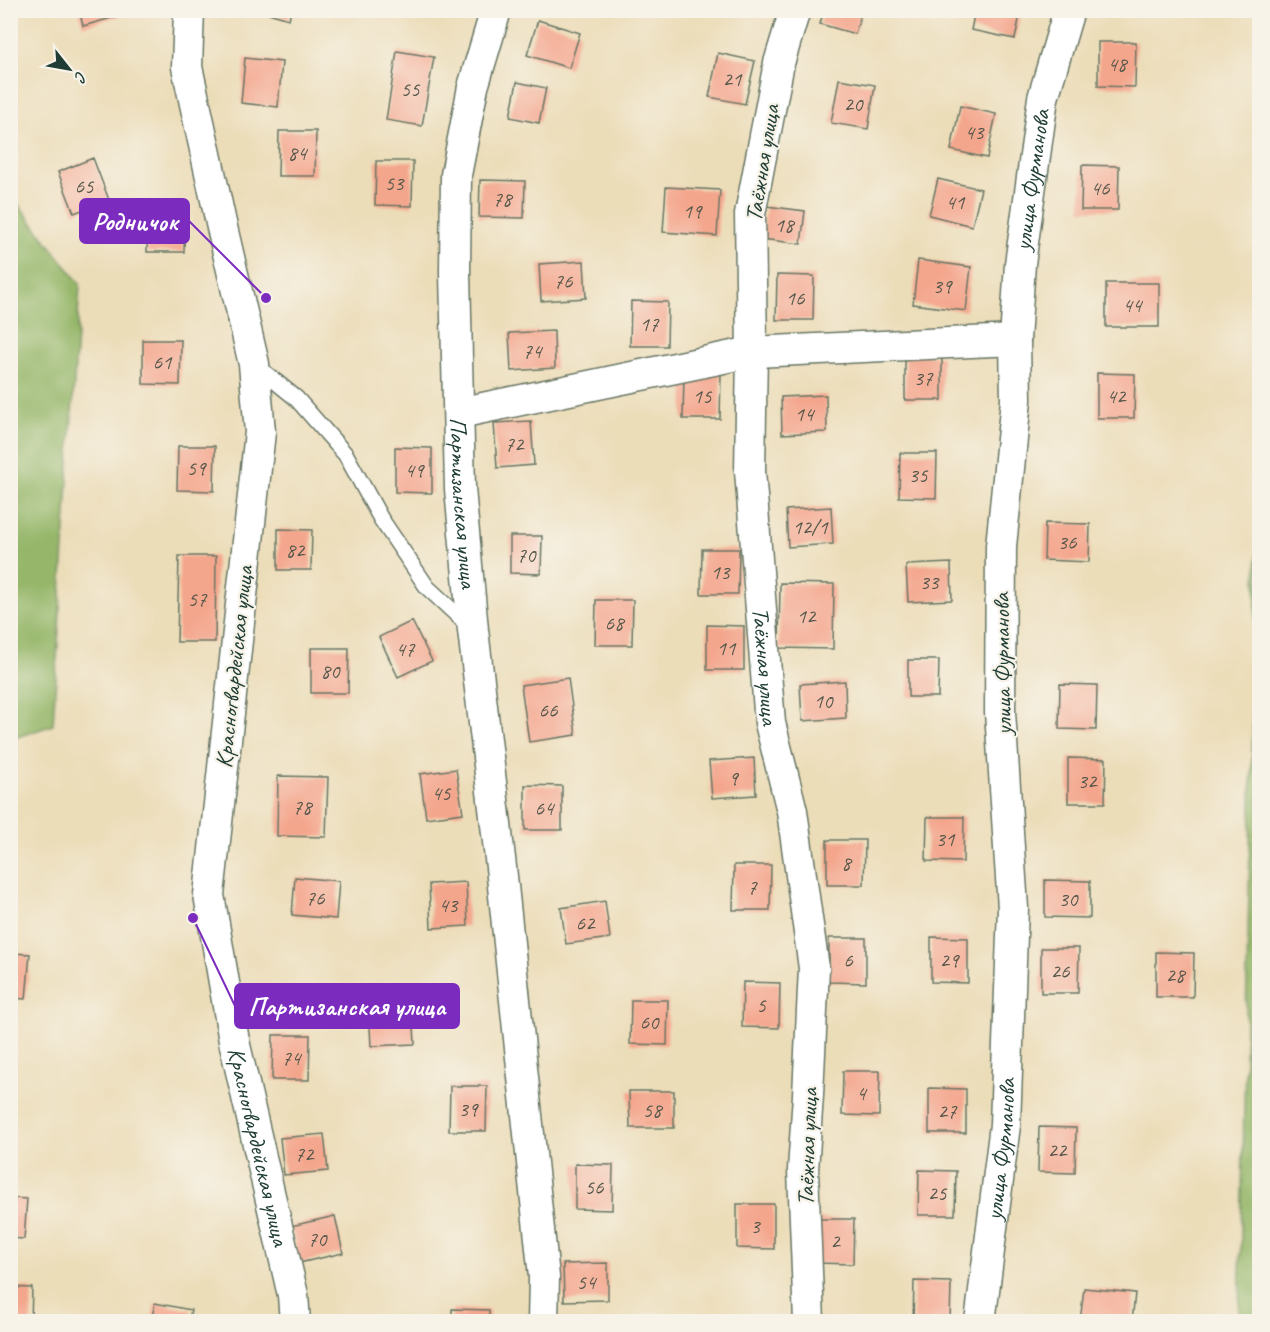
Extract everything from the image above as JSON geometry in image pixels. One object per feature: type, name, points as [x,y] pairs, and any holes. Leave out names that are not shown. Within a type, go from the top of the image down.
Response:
[{"type":"street","name":"Красногвардейская улица","points":[[189,10],[187,67],[254,364],[260,432],[209,895],[234,1041],[294,1295],[296,1322]]},
{"type":"street","name":"Партизанская улица","points":[[496,10],[473,87],[456,175],[455,272],[460,489],[473,630],[501,867],[544,1277],[543,1322]]},
{"type":"street","name":"Таёжная улица","points":[[795,10],[779,63],[750,214],[752,352],[750,471],[770,723],[792,811],[814,968],[803,1170],[809,1322]]},
{"type":"street","name":"улица Фурманова","points":[[980,1322],[1005,1125],[1013,919],[1000,712],[1001,546],[1016,400],[1015,340],[1020,264],[1044,98],[1069,10]]},
{"type":"street","points":[[459,413],[752,352],[1015,340]]},
{"type":"lane","points":[[254,364],[296,399],[346,455],[381,519],[427,587],[473,630]]},
{"type":"green space","points":[[11,195],[80,284],[53,725],[11,739]]},
{"type":"green space","points":[[1259,458],[1260,1321],[1239,1322],[1239,1321]]},
{"type":"building","points":[[79,10],[125,10],[126,14],[83,26]]},
{"type":"building","points":[[258,10],[291,10],[289,19]]},
{"type":"building","points":[[824,10],[862,10],[855,34],[820,24]]},
{"type":"building","points":[[975,10],[1021,10],[1015,39],[971,30]]},
{"type":"building","points":[[538,20],[580,33],[569,68],[527,55]]},
{"type":"building","points":[[1098,42],[1136,42],[1135,87],[1098,86]]},
{"type":"building","points":[[397,51],[434,57],[422,126],[386,120]]},
{"type":"building","points":[[718,53],[755,61],[745,104],[709,97]]},
{"type":"building","points":[[245,58],[282,62],[278,107],[241,103]]},
{"type":"building","points":[[839,79],[875,85],[868,129],[831,123]]},
{"type":"building","points":[[517,82],[546,88],[539,123],[510,117]]},
{"type":"building","points":[[960,106],[996,114],[987,158],[951,150]]},
{"type":"building","points":[[279,131],[316,131],[315,176],[278,176]]},
{"type":"building","points":[[93,158],[109,200],[74,213],[58,172]]},
{"type":"building","points":[[376,161],[413,161],[412,206],[375,205]]},
{"type":"building","points":[[1082,165],[1119,166],[1118,210],[1081,210]]},
{"type":"building","points":[[938,179],[981,189],[972,226],[929,215]]},
{"type":"building","points":[[480,180],[525,181],[524,218],[479,217]]},
{"type":"building","points":[[666,187],[720,190],[717,236],[663,232]]},
{"type":"building","points":[[766,206],[805,211],[801,244],[762,239]]},
{"type":"building","points":[[148,208],[185,208],[184,252],[147,252]]},
{"type":"building","points":[[918,260],[971,267],[966,311],[913,304]]},
{"type":"building","points":[[584,261],[586,298],[541,301],[539,264]]},
{"type":"building","points":[[777,275],[814,276],[813,320],[776,320]]},
{"type":"building","points":[[1106,283],[1159,283],[1159,327],[1106,327]]},
{"type":"building","points":[[631,301],[668,302],[667,346],[630,346]]},
{"type":"building","points":[[554,331],[555,368],[511,371],[509,333]]},
{"type":"building","points":[[143,340],[181,340],[180,385],[143,384]]},
{"type":"building","points":[[905,355],[942,356],[942,400],[905,400]]},
{"type":"building","points":[[1097,373],[1135,374],[1134,418],[1097,418]]},
{"type":"building","points":[[684,374],[721,374],[720,419],[683,419]]},
{"type":"building","points":[[826,395],[827,432],[782,434],[781,397]]},
{"type":"building","points":[[531,421],[534,465],[497,468],[494,423]]},
{"type":"building","points":[[178,446],[215,446],[214,491],[177,490]]},
{"type":"building","points":[[395,447],[432,448],[432,493],[395,492]]},
{"type":"building","points":[[900,453],[937,453],[936,498],[899,497]]},
{"type":"building","points":[[831,507],[833,544],[788,547],[786,510]]},
{"type":"building","points":[[1045,523],[1090,524],[1089,562],[1044,560]]},
{"type":"building","points":[[278,529],[312,530],[311,570],[278,570]]},
{"type":"building","points":[[510,536],[542,536],[541,574],[510,573]]},
{"type":"building","points":[[702,549],[739,549],[738,594],[701,594]]},
{"type":"building","points":[[179,556],[216,556],[215,642],[177,642]]},
{"type":"building","points":[[951,563],[952,600],[908,602],[906,565]]},
{"type":"building","points":[[780,583],[834,584],[833,649],[779,648]]},
{"type":"building","points":[[596,600],[633,600],[632,645],[595,645]]},
{"type":"building","points":[[412,621],[432,661],[398,677],[379,637]]},
{"type":"building","points":[[707,625],[744,626],[744,670],[707,670]]},
{"type":"building","points":[[311,648],[349,648],[348,693],[311,693]]},
{"type":"building","points":[[908,660],[939,660],[938,697],[908,697]]},
{"type":"building","points":[[568,678],[576,735],[529,742],[521,685]]},
{"type":"building","points":[[845,681],[846,718],[802,721],[800,684]]},
{"type":"building","points":[[1060,684],[1097,685],[1096,730],[1059,729]]},
{"type":"building","points":[[754,758],[756,795],[712,798],[709,761]]},
{"type":"building","points":[[1068,758],[1106,759],[1105,803],[1068,803]]},
{"type":"building","points":[[456,769],[463,813],[426,818],[420,774]]},
{"type":"building","points":[[278,776],[328,777],[326,837],[277,836]]},
{"type":"building","points":[[525,785],[562,786],[562,830],[525,830]]},
{"type":"building","points":[[927,817],[964,817],[963,862],[926,861]]},
{"type":"building","points":[[827,840],[865,840],[864,885],[827,885]]},
{"type":"building","points":[[734,865],[771,865],[770,910],[733,910]]},
{"type":"building","points":[[295,877],[339,881],[336,919],[292,915]]},
{"type":"building","points":[[1045,880],[1090,881],[1090,918],[1045,917]]},
{"type":"building","points":[[466,882],[468,926],[431,928],[429,884]]},
{"type":"building","points":[[605,901],[610,938],[566,944],[561,908]]},
{"type":"building","points":[[931,937],[968,938],[968,983],[931,982]]},
{"type":"building","points":[[829,938],[866,938],[866,983],[829,982]]},
{"type":"building","points":[[1041,948],[1079,948],[1078,993],[1041,993]]},
{"type":"building","points":[[1156,952],[1194,953],[1193,997],[1156,997]]},
{"type":"building","points":[[10,953],[30,954],[26,999],[10,998]]},
{"type":"building","points":[[743,982],[780,983],[779,1028],[742,1027]]},
{"type":"building","points":[[631,1000],[668,1000],[667,1045],[630,1044]]},
{"type":"building","points":[[413,1007],[415,1044],[371,1046],[369,1009]]},
{"type":"building","points":[[273,1035],[310,1035],[309,1080],[272,1080]]},
{"type":"building","points":[[843,1071],[880,1071],[879,1116],[842,1115]]},
{"type":"building","points":[[450,1086],[487,1086],[486,1131],[449,1131]]},
{"type":"building","points":[[929,1088],[966,1089],[966,1133],[929,1133]]},
{"type":"building","points":[[629,1091],[674,1091],[674,1128],[630,1128]]},
{"type":"building","points":[[1039,1127],[1076,1128],[1075,1173],[1038,1172]]},
{"type":"building","points":[[324,1134],[328,1171],[284,1175],[280,1138]]},
{"type":"building","points":[[575,1164],[613,1165],[612,1210],[575,1209]]},
{"type":"building","points":[[919,1170],[956,1171],[955,1215],[918,1215]]},
{"type":"building","points":[[10,1198],[27,1199],[24,1239],[10,1238]]},
{"type":"building","points":[[737,1204],[774,1204],[774,1249],[737,1248]]},
{"type":"building","points":[[335,1216],[343,1253],[299,1263],[291,1226]]},
{"type":"building","points":[[817,1219],[854,1219],[853,1264],[816,1263]]},
{"type":"building","points":[[608,1263],[608,1300],[564,1301],[563,1264]]},
{"type":"building","points":[[914,1281],[951,1282],[950,1322],[913,1322]]},
{"type":"building","points":[[10,1287],[32,1288],[31,1322],[10,1321]]},
{"type":"building","points":[[1084,1288],[1135,1293],[1132,1322],[1080,1322]]},
{"type":"building","points":[[155,1303],[191,1310],[188,1322],[151,1322]]},
{"type":"building","points":[[452,1309],[489,1310],[489,1322],[452,1322]]},
{"type":"place","name":"Родничок","points":[[266,298]]},
{"type":"place","name":"Партизанская улица","points":[[193,918]]}]
